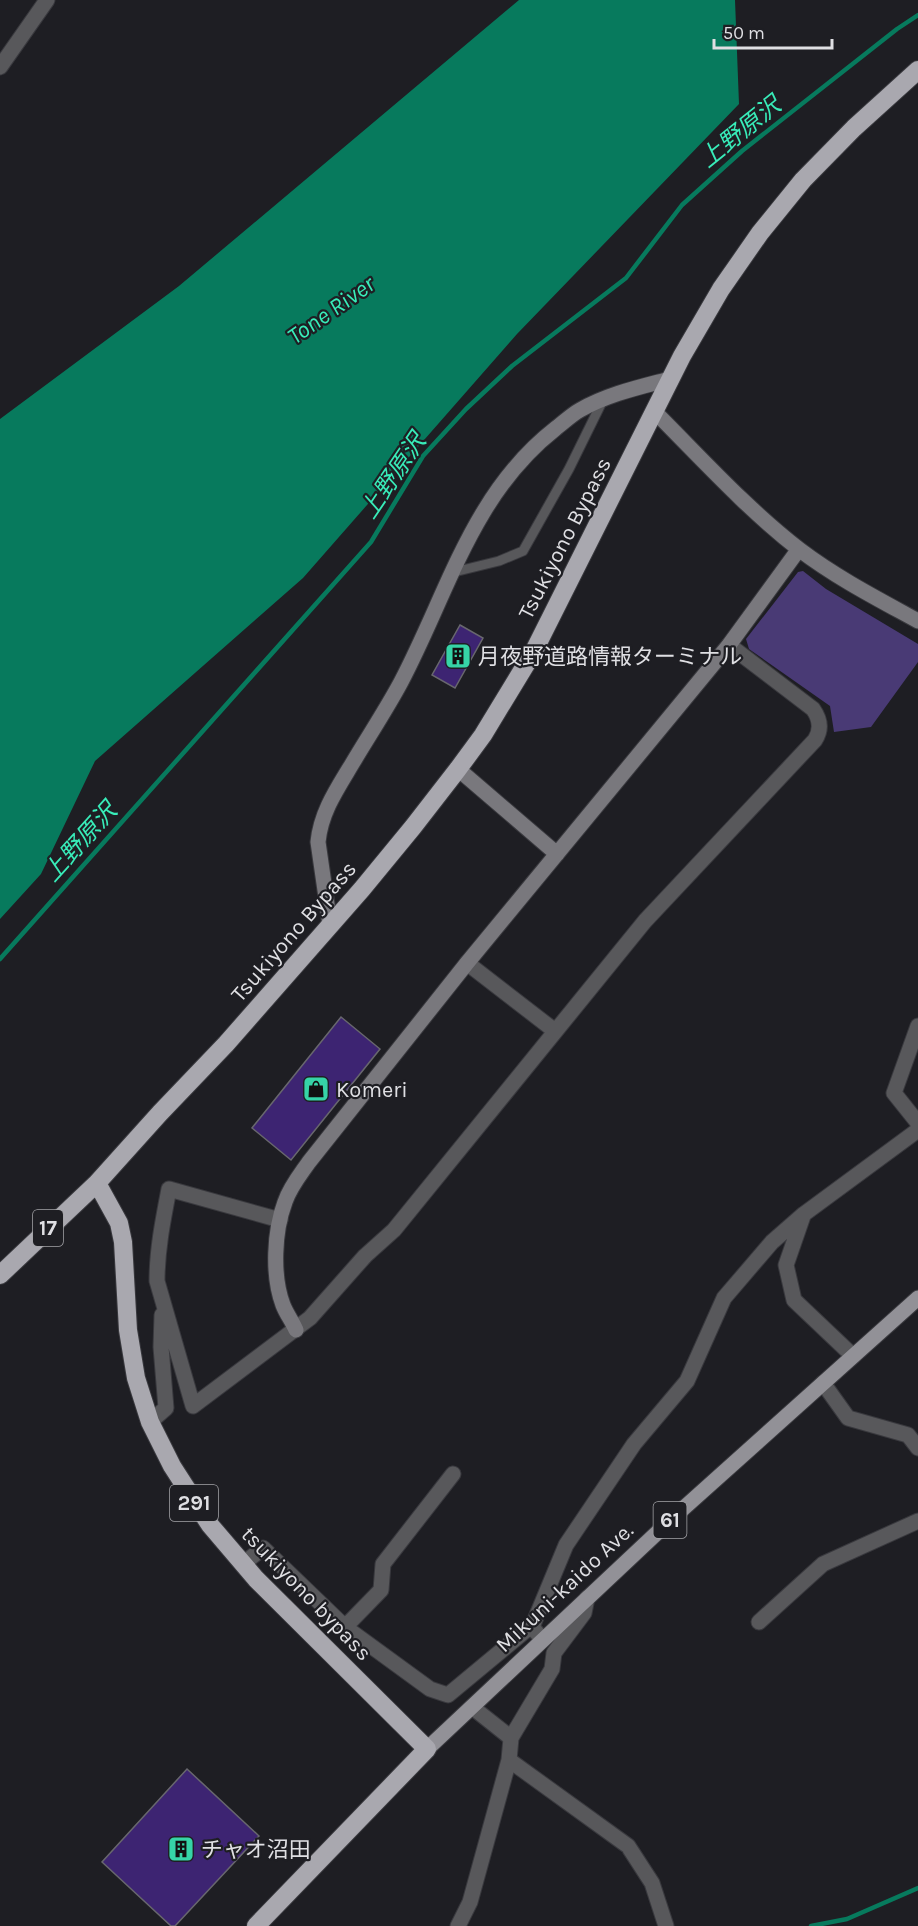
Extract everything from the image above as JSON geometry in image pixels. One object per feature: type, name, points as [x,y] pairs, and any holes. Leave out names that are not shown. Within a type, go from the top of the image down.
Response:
[{"type":"highway","name":"Tsukiyono Bypass","points":[[98,1183],[160,1113],[226,1044],[330,925],[413,827],[458,769],[495,717],[534,651],[670,379],[721,289],[786,199],[854,128],[918,70]]},
{"type":"highway","name":"17","points":[[0,1275],[98,1183]]},
{"type":"highway","name":"tsukiyono bypass","points":[[98,1183],[119,1223],[125,1262],[128,1330],[136,1378],[150,1422],[172,1466],[196,1507],[243,1564],[289,1614],[358,1678],[428,1749]]},
{"type":"highway","name":"Mikuni-kaido Ave.","points":[[256,1926],[428,1749]]},
{"type":"main road","name":"Mikuni-kaido Ave.","points":[[428,1749],[472,1707],[537,1633],[587,1598],[918,1298]]},
{"type":"street","points":[[0,67],[47,0]]},
{"type":"street","points":[[330,925],[318,842],[323,816],[401,681],[450,573],[484,511],[527,453],[579,411],[624,392],[670,379]]},
{"type":"street","points":[[654,411],[752,508],[799,549],[843,580],[918,621]]},
{"type":"street","points":[[296,1330],[283,1304],[276,1266],[280,1220],[284,1203],[293,1184],[468,963],[729,645],[799,549]]},
{"type":"street","points":[[280,1220],[169,1190],[157,1263],[157,1281],[193,1406],[310,1318],[365,1256],[394,1230],[645,921],[819,735],[819,722],[813,709],[729,645]]},
{"type":"street","points":[[458,769],[557,854]]},
{"type":"street","points":[[468,963],[555,1031]]},
{"type":"street","points":[[918,1026],[894,1093],[918,1123]]},
{"type":"street","points":[[243,1564],[263,1548],[345,1627],[430,1689],[448,1695],[525,1631],[537,1633],[567,1545],[634,1444],[687,1381],[724,1298],[772,1242],[804,1214],[918,1130]]},
{"type":"street","points":[[804,1214],[786,1265],[794,1300],[853,1356]]},
{"type":"street","points":[[150,1422],[166,1408],[161,1347],[162,1301]]},
{"type":"street","points":[[824,1383],[848,1418],[908,1436],[918,1448]]},
{"type":"street","points":[[345,1627],[381,1590],[383,1564],[453,1474]]},
{"type":"street","points":[[759,1622],[823,1564],[918,1521]]},
{"type":"street","points":[[458,1926],[470,1902],[509,1760],[511,1738],[552,1670],[554,1653],[584,1613],[587,1598]]},
{"type":"street","points":[[472,1707],[511,1738]]},
{"type":"street","points":[[509,1760],[628,1846],[652,1883],[666,1926]]},
{"type":"lane","points":[[450,573],[499,561],[523,551],[569,469],[603,400]]},
{"type":"shaded area","points":[[803,571],[826,589],[918,644],[918,662],[871,727],[834,732],[830,706],[749,649],[746,639],[798,572]]},
{"type":"water","name":"Tone River","points":[[519,0],[735,0],[739,104],[517,334],[303,578],[95,761],[41,874],[0,919],[0,419],[179,286]]},
{"type":"building","name":"月夜野道路情報ターミナル","points":[[460,625],[483,638],[455,688],[432,675]]},
{"type":"building","name":"Komeri","points":[[341,1017],[380,1049],[291,1160],[252,1128]]},
{"type":"building","name":"チャオ沼田","points":[[187,1769],[259,1836],[175,1926],[171,1926],[102,1862]]},
{"type":"waterway","name":"上野原沢","points":[[0,959],[371,542],[423,456],[466,409],[512,366],[626,278],[682,205],[742,151],[918,15]]},
{"type":"waterway","points":[[811,1926],[847,1919],[918,1888]]},
{"type":"place","name":"月夜野道路情報ターミナル","points":[[458,656]]},
{"type":"place","name":"Komeri","points":[[316,1089]]},
{"type":"place","name":"チャオ沼田","points":[[181,1849]]}]
